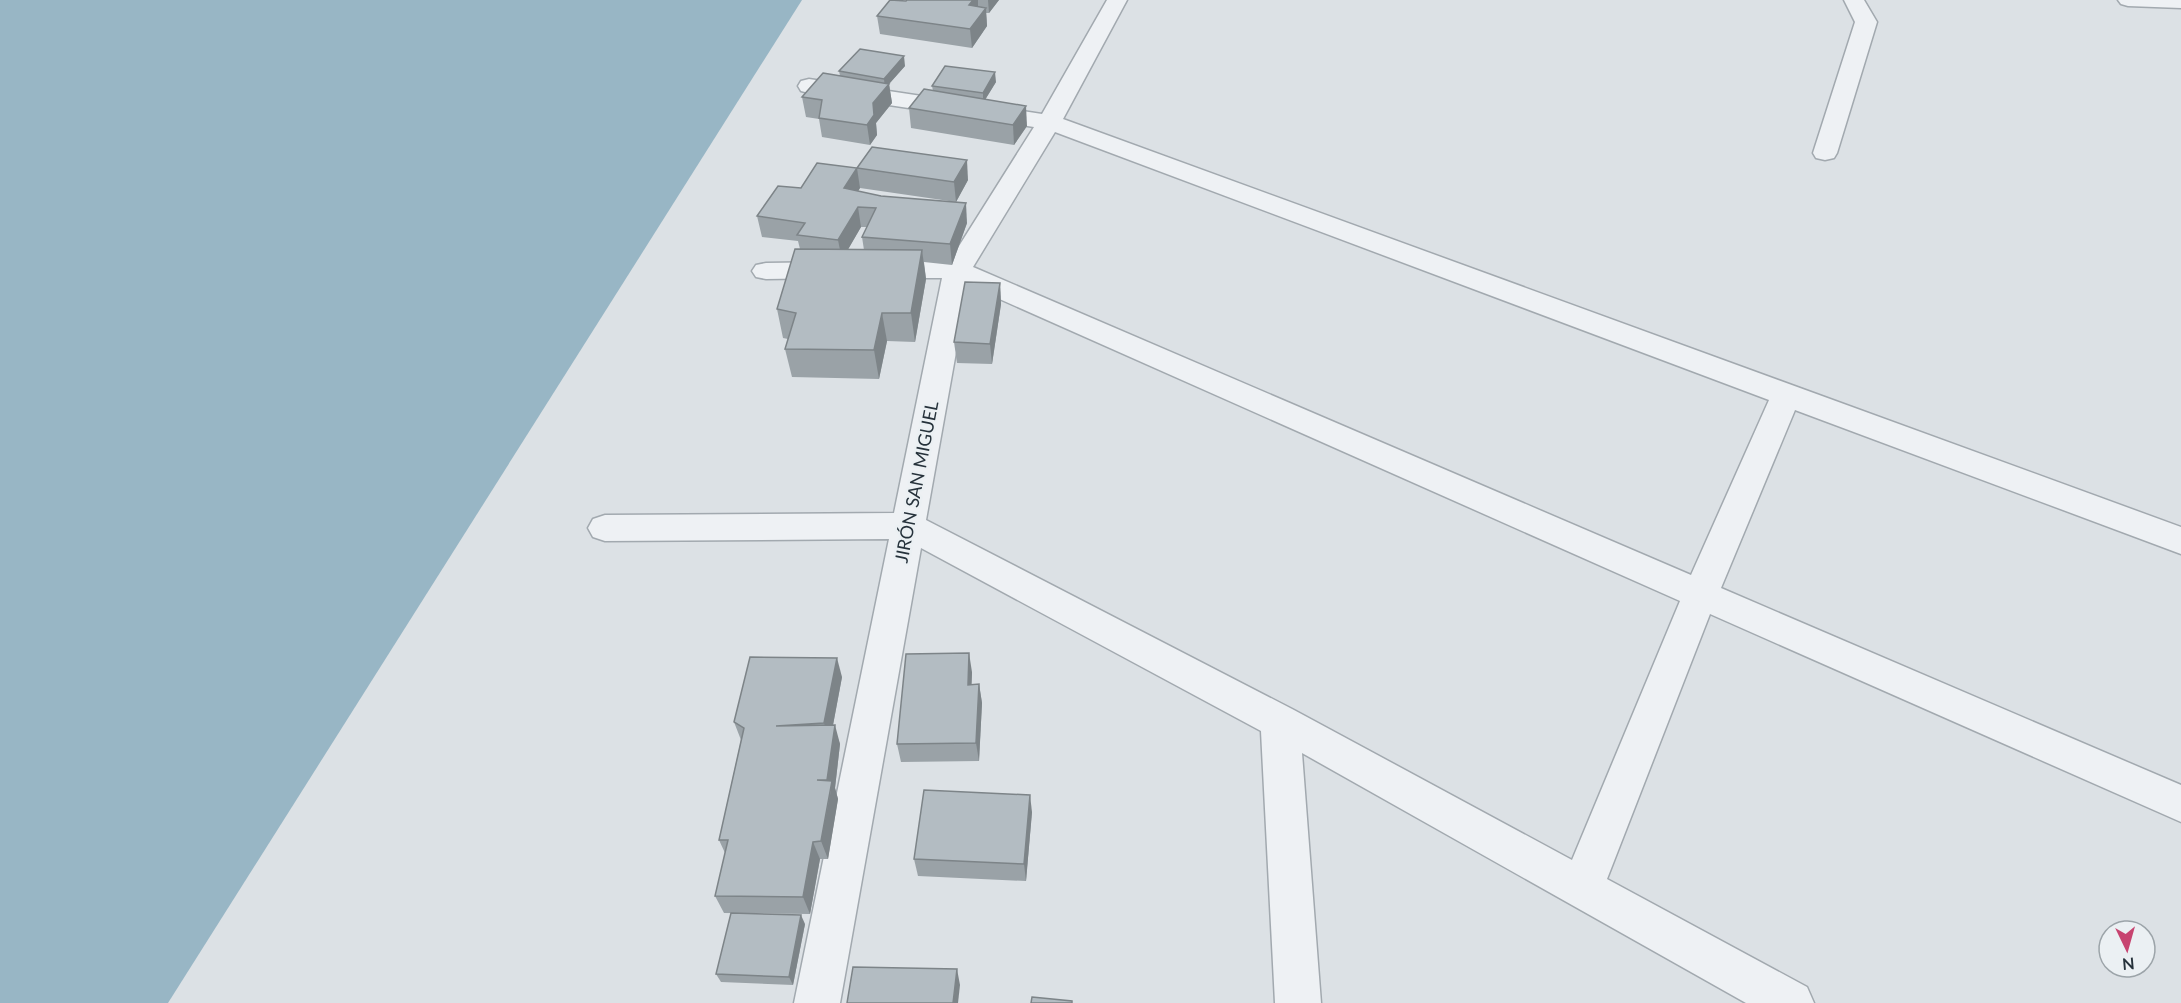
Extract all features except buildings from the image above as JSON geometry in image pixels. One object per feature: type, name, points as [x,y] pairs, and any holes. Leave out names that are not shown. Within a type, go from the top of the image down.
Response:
[{"type":"street","name":"JIRÓN SAN MIGUEL","points":[[817,1003],[957,270],[1049,122],[1117,0]]},
{"type":"street","points":[[1825,153],[1866,22],[1854,0]]},
{"type":"street","points":[[2128,0],[2181,2]]},
{"type":"street","points":[[808,86],[1049,122],[2181,541]]},
{"type":"street","points":[[766,270],[957,270],[2181,804]]},
{"type":"street","points":[[1582,888],[1701,593],[1787,394]]},
{"type":"street","points":[[605,528],[909,526],[1280,722],[1791,1003]]},
{"type":"street","points":[[1280,722],[1298,1003]]},
{"type":"water","points":[[0,0],[802,0],[168,1003],[0,1003]]}]
